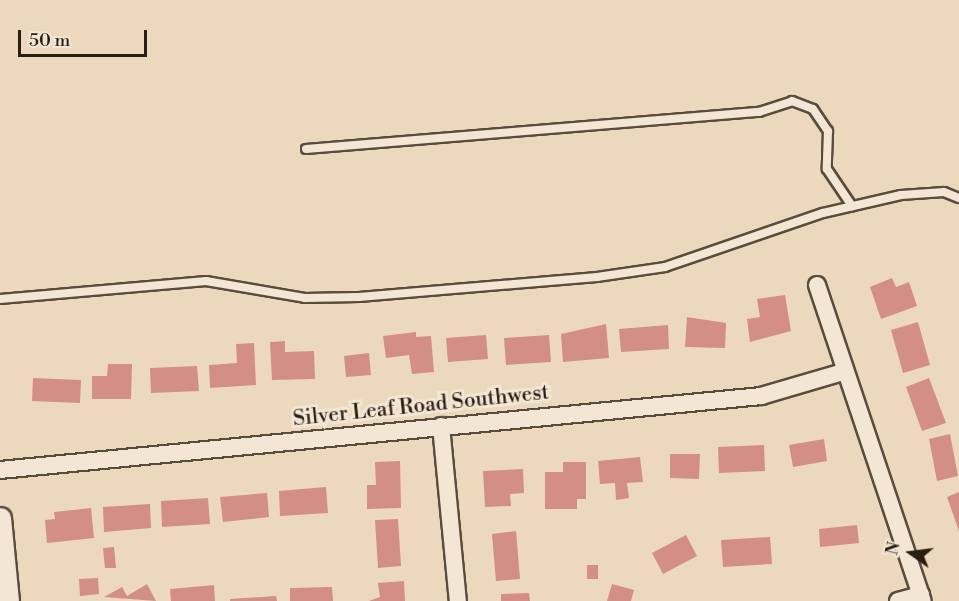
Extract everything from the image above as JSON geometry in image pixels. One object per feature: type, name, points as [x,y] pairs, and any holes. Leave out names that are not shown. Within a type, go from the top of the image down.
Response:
[{"type":"street","points":[[817,285],[843,372],[922,598],[898,601]]},
{"type":"street","name":"Silver Leaf Road Southwest","points":[[0,470],[761,396],[843,372]]},
{"type":"street","points":[[441,426],[458,601]]},
{"type":"street","points":[[0,518],[8,601]]},
{"type":"lane","points":[[306,149],[759,112],[792,101],[813,109],[828,131],[827,169],[852,206]]},
{"type":"lane","points":[[0,299],[206,281],[305,298],[359,297],[597,277],[665,267],[852,206],[901,195],[944,192],[959,198]]},
{"type":"building","points":[[892,278],[896,287],[909,282],[917,306],[881,319],[870,287]]},
{"type":"building","points":[[785,295],[791,331],[750,342],[747,319],[760,317],[757,299]]},
{"type":"building","points":[[687,317],[726,323],[725,348],[685,347]]},
{"type":"building","points":[[918,322],[930,365],[903,373],[891,330]]},
{"type":"building","points":[[606,324],[609,358],[563,362],[561,334]]},
{"type":"building","points":[[668,325],[669,349],[621,352],[619,329]]},
{"type":"building","points":[[416,332],[416,337],[431,336],[434,372],[412,374],[409,355],[386,358],[383,336]]},
{"type":"building","points":[[486,335],[488,359],[448,362],[446,338]]},
{"type":"building","points":[[549,335],[551,362],[506,365],[504,338]]},
{"type":"building","points":[[285,341],[285,352],[314,351],[315,379],[272,380],[270,342]]},
{"type":"building","points":[[254,343],[256,385],[210,388],[209,365],[237,363],[236,344]]},
{"type":"building","points":[[369,353],[371,375],[346,377],[344,356]]},
{"type":"building","points":[[108,364],[132,364],[131,399],[92,399],[92,376],[107,376]]},
{"type":"building","points":[[197,366],[199,391],[151,393],[150,368]]},
{"type":"building","points":[[33,378],[81,380],[80,403],[32,401]]},
{"type":"building","points":[[929,378],[946,423],[922,431],[906,387]]},
{"type":"building","points":[[950,434],[958,476],[937,481],[929,439]]},
{"type":"building","points":[[824,439],[827,461],[793,467],[789,445]]},
{"type":"building","points":[[764,445],[765,471],[719,473],[718,447]]},
{"type":"building","points":[[670,454],[700,454],[699,479],[670,478]]},
{"type":"building","points":[[640,457],[643,482],[627,483],[629,498],[616,500],[615,483],[600,484],[598,461]]},
{"type":"building","points":[[400,461],[401,508],[367,509],[367,485],[376,485],[375,462]]},
{"type":"building","points":[[563,462],[586,462],[586,499],[577,499],[577,509],[545,509],[545,472],[563,472]]},
{"type":"building","points":[[523,469],[524,493],[510,494],[511,506],[485,507],[483,471]]},
{"type":"building","points":[[326,487],[328,513],[280,516],[279,491]]},
{"type":"building","points":[[959,492],[959,531],[947,497]]},
{"type":"building","points":[[267,493],[269,517],[223,522],[220,497]]},
{"type":"building","points":[[208,498],[210,524],[162,527],[161,501]]},
{"type":"building","points":[[150,504],[151,528],[104,532],[103,507]]},
{"type":"building","points":[[91,508],[94,538],[47,543],[45,520],[55,519],[54,512]]},
{"type":"building","points":[[398,519],[401,566],[378,568],[375,520]]},
{"type":"building","points":[[857,525],[859,543],[820,547],[819,529]]},
{"type":"building","points":[[516,531],[520,579],[496,581],[492,534]]},
{"type":"building","points":[[686,535],[697,556],[663,574],[652,553]]},
{"type":"building","points":[[770,537],[772,564],[723,567],[721,540]]},
{"type":"building","points":[[114,547],[116,568],[105,568],[103,548]]},
{"type":"building","points":[[587,565],[598,565],[598,579],[587,579]]},
{"type":"building","points":[[98,578],[99,594],[80,596],[79,579]]},
{"type":"building","points":[[404,581],[405,601],[369,601],[380,597],[378,583]]},
{"type":"building","points":[[147,584],[156,601],[104,597],[122,587],[127,596]]},
{"type":"building","points":[[612,584],[634,590],[631,601],[607,601]]},
{"type":"building","points":[[214,585],[215,601],[171,601],[170,589]]},
{"type":"building","points":[[332,587],[333,601],[290,601],[290,588]]},
{"type":"building","points":[[529,593],[530,601],[501,601],[501,594]]},
{"type":"building","points":[[276,596],[277,601],[230,601],[230,599]]}]
